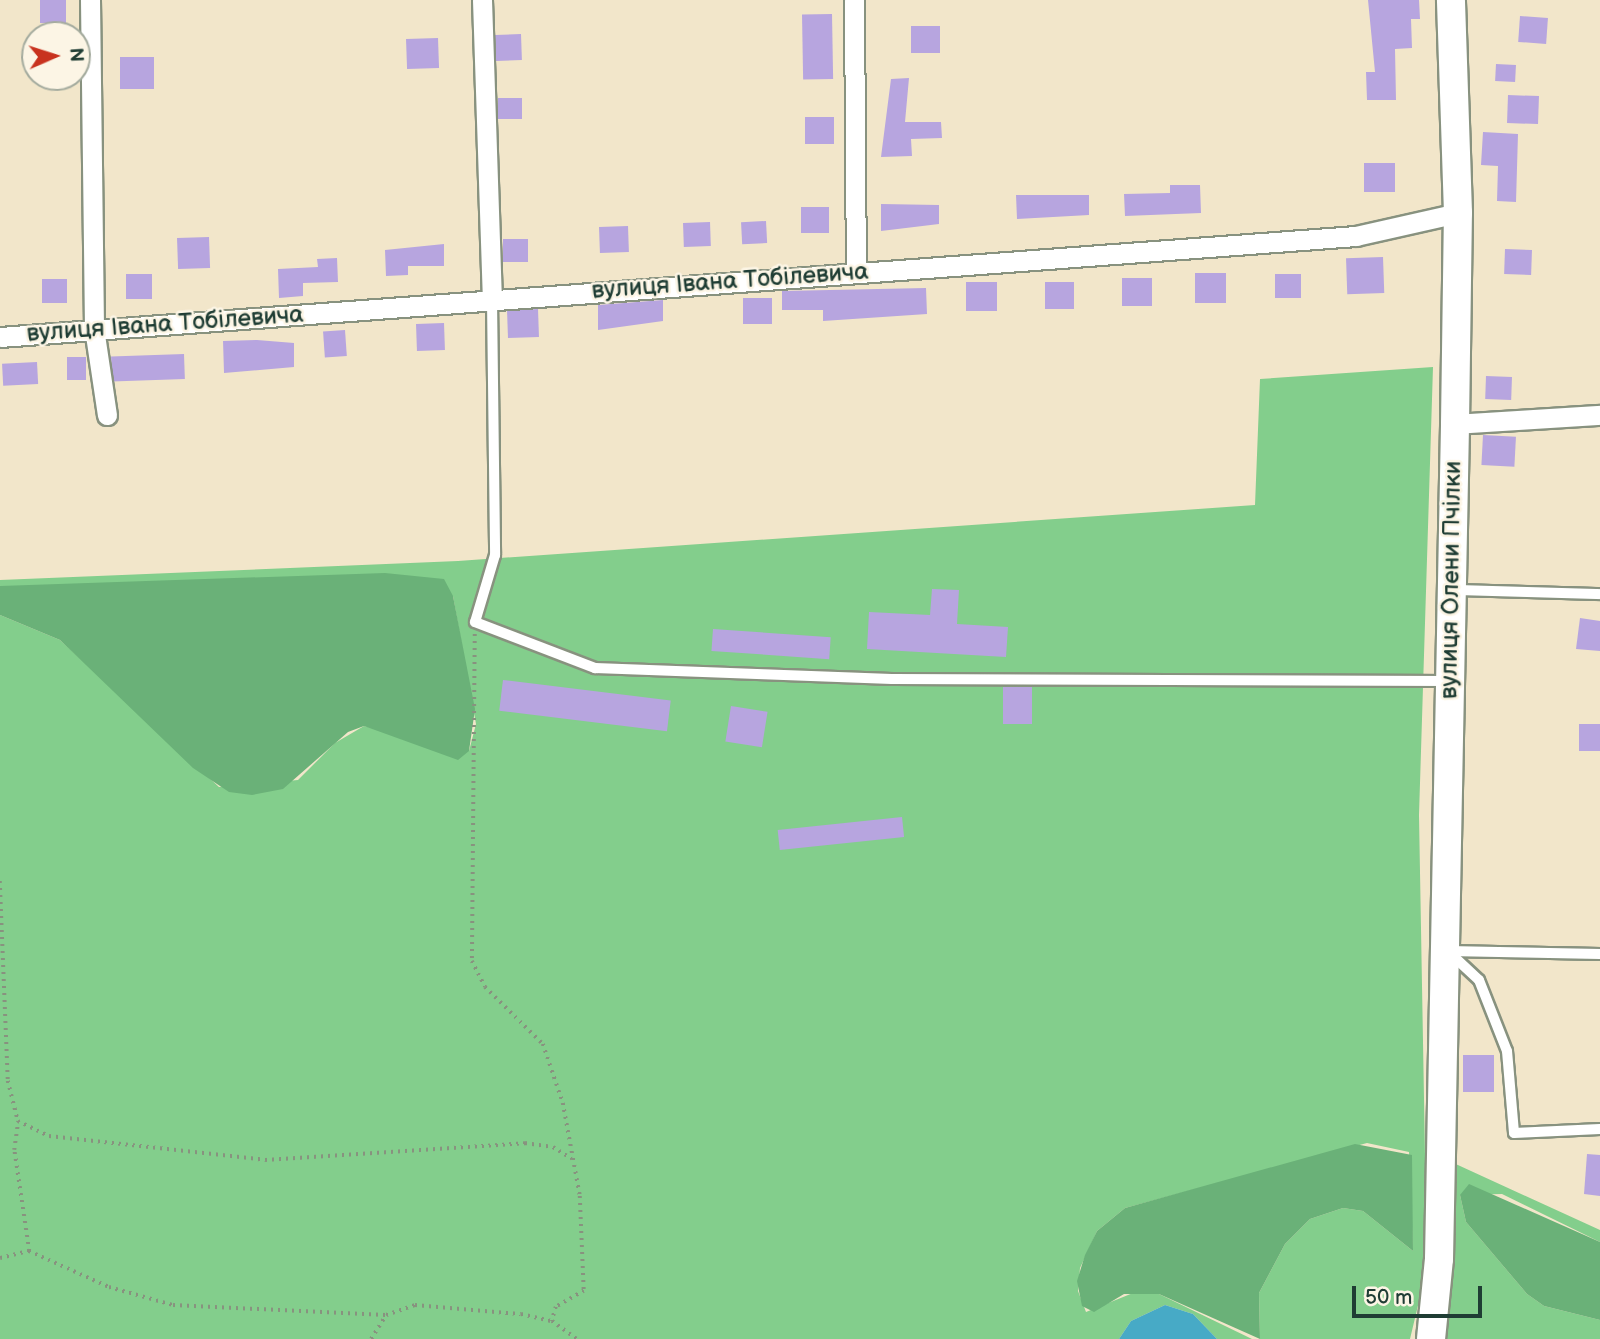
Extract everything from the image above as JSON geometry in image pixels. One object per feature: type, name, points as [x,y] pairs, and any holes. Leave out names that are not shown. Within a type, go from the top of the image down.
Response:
[{"type":"street","points":[[90,0],[94,328],[107,415]]},
{"type":"street","points":[[482,0],[492,299]]},
{"type":"street","points":[[854,0],[856,272]]},
{"type":"street","name":"вулиця Олени Пчілки","points":[[1431,1339],[1439,1160],[1449,590],[1455,424],[1458,213],[1451,0]]},
{"type":"street","name":"вулиця Івана Тобілевича","points":[[0,337],[1356,236],[1458,213]]},
{"type":"street","points":[[1455,424],[1600,415]]},
{"type":"lane","points":[[492,299],[495,555],[475,622],[595,668],[892,679],[1449,681]]},
{"type":"lane","points":[[1449,590],[1600,594]]},
{"type":"lane","points":[[1444,951],[1600,954]]},
{"type":"lane","points":[[1444,951],[1479,980],[1507,1051],[1514,1133],[1600,1129]]},
{"type":"path","points":[[475,622],[471,961],[485,987],[543,1044],[563,1103],[572,1159],[583,1291],[556,1307],[552,1321]]},
{"type":"path","points":[[0,881],[8,1081],[18,1121],[14,1150],[29,1251]]},
{"type":"path","points":[[18,1121],[48,1136],[265,1160],[525,1143],[553,1147],[572,1159]]},
{"type":"path","points":[[0,1258],[29,1251],[109,1287],[173,1305],[386,1315],[415,1305],[449,1306],[552,1321],[577,1339]]},
{"type":"path","points":[[371,1339],[386,1315]]},
{"type":"green space","points":[[1433,367],[1419,815],[1427,1268],[1410,1339],[1260,1339],[1259,1293],[1285,1244],[1310,1219],[1343,1208],[1363,1211],[1413,1251],[1409,1152],[1367,1143],[1125,1208],[1097,1231],[1080,1268],[1078,1291],[1086,1312],[1138,1291],[1159,1294],[1252,1339],[1217,1339],[1193,1314],[1165,1305],[1131,1321],[1119,1339],[0,1339],[0,615],[60,640],[219,787],[298,780],[335,743],[364,726],[469,751],[476,724],[453,596],[0,586],[0,580],[458,561],[1255,505],[1260,379]]},
{"type":"green space","points":[[385,573],[444,579],[453,596],[475,709],[469,751],[458,760],[364,726],[348,732],[283,789],[252,795],[229,792],[193,768],[60,640],[0,615],[0,586]]},
{"type":"green space","points":[[1355,1144],[1412,1155],[1413,1251],[1363,1211],[1343,1208],[1310,1219],[1285,1244],[1259,1293],[1260,1339],[1159,1294],[1124,1294],[1094,1312],[1082,1306],[1077,1281],[1085,1255],[1097,1231],[1125,1208]]},
{"type":"green space","points":[[1447,1160],[1600,1230],[1600,1242],[1502,1194],[1460,1195],[1466,1222],[1527,1294],[1544,1306],[1600,1320],[1600,1339],[1436,1339]]},
{"type":"green space","points":[[1469,1184],[1600,1242],[1600,1320],[1544,1306],[1527,1294],[1466,1222],[1460,1195]]},
{"type":"water","points":[[1165,1305],[1193,1314],[1217,1339],[1119,1339],[1131,1321]]},
{"type":"building","points":[[40,0],[66,0],[66,21],[40,21]]},
{"type":"building","points":[[1368,0],[1419,0],[1420,19],[1411,19],[1412,48],[1395,49],[1396,100],[1367,100],[1366,72],[1375,72]]},
{"type":"building","points":[[832,14],[833,79],[803,80],[802,15]]},
{"type":"building","points":[[1520,16],[1548,18],[1546,44],[1518,42]]},
{"type":"building","points":[[911,26],[940,26],[940,53],[911,53]]},
{"type":"building","points":[[521,34],[522,60],[496,61],[495,35]]},
{"type":"building","points":[[438,38],[439,68],[407,69],[406,39]]},
{"type":"building","points":[[120,57],[154,57],[154,89],[120,89]]},
{"type":"building","points":[[1496,64],[1516,65],[1515,82],[1495,81]]},
{"type":"building","points":[[909,78],[905,122],[941,122],[942,138],[911,139],[912,156],[881,157],[891,79]]},
{"type":"building","points":[[1508,95],[1539,96],[1538,124],[1507,123]]},
{"type":"building","points":[[498,98],[522,98],[522,119],[498,119]]},
{"type":"building","points":[[805,117],[834,117],[834,144],[805,144]]},
{"type":"building","points":[[1483,132],[1518,134],[1516,202],[1497,201],[1498,166],[1481,165]]},
{"type":"building","points":[[1364,163],[1395,163],[1395,192],[1364,192]]},
{"type":"building","points":[[1170,185],[1200,185],[1201,213],[1125,216],[1124,194],[1170,193]]},
{"type":"building","points":[[1016,195],[1089,195],[1089,215],[1017,219]]},
{"type":"building","points":[[881,204],[939,205],[939,224],[881,231]]},
{"type":"building","points":[[801,207],[829,207],[829,233],[801,233]]},
{"type":"building","points":[[766,221],[767,243],[742,244],[741,222]]},
{"type":"building","points":[[710,222],[711,246],[684,247],[683,223]]},
{"type":"building","points":[[628,226],[629,252],[600,253],[599,227]]},
{"type":"building","points":[[209,237],[210,268],[178,269],[177,238]]},
{"type":"building","points":[[503,239],[528,239],[528,262],[503,262]]},
{"type":"building","points":[[444,244],[444,266],[408,266],[408,275],[386,276],[385,250]]},
{"type":"building","points":[[1505,249],[1532,250],[1531,275],[1504,274]]},
{"type":"building","points":[[1383,257],[1384,293],[1347,294],[1346,258]]},
{"type":"building","points":[[337,258],[338,282],[303,283],[303,296],[279,298],[278,269],[318,267],[317,259]]},
{"type":"building","points":[[1195,273],[1226,273],[1226,303],[1195,303]]},
{"type":"building","points":[[126,274],[152,274],[152,299],[126,299]]},
{"type":"building","points":[[1275,274],[1301,274],[1301,298],[1275,298]]},
{"type":"building","points":[[1122,278],[1152,278],[1152,306],[1122,306]]},
{"type":"building","points":[[42,279],[67,279],[67,303],[42,303]]},
{"type":"building","points":[[966,282],[997,282],[997,311],[966,311]]},
{"type":"building","points":[[1045,282],[1074,282],[1074,309],[1045,309]]},
{"type":"building","points":[[926,288],[927,314],[823,321],[823,310],[782,310],[782,291]]},
{"type":"building","points":[[743,298],[772,298],[772,324],[743,324]]},
{"type":"building","points":[[663,300],[663,321],[598,330],[598,305]]},
{"type":"building","points":[[538,309],[539,337],[508,338],[507,310]]},
{"type":"building","points":[[444,323],[445,350],[417,351],[416,324]]},
{"type":"building","points":[[345,330],[347,356],[325,357],[323,332]]},
{"type":"building","points":[[223,341],[294,343],[294,367],[224,373]]},
{"type":"building","points":[[184,354],[185,379],[112,382],[111,357]]},
{"type":"building","points":[[67,357],[86,357],[86,380],[67,380]]},
{"type":"building","points":[[37,362],[38,384],[3,386],[2,364]]},
{"type":"building","points":[[1486,376],[1512,377],[1511,400],[1485,399]]},
{"type":"building","points":[[1483,435],[1516,437],[1514,467],[1481,465]]},
{"type":"building","points":[[932,589],[959,590],[957,624],[1008,627],[1006,657],[867,649],[869,612],[930,615]]},
{"type":"building","points":[[1580,618],[1600,621],[1600,651],[1576,649]]},
{"type":"building","points":[[713,629],[831,637],[829,659],[711,651]]},
{"type":"building","points":[[503,680],[671,701],[667,731],[499,711]]},
{"type":"building","points":[[1003,687],[1032,687],[1032,724],[1003,724]]},
{"type":"building","points":[[731,706],[768,712],[762,747],[725,742]]},
{"type":"building","points":[[1579,724],[1600,724],[1600,751],[1579,751]]},
{"type":"building","points":[[902,817],[904,837],[780,850],[778,830]]},
{"type":"building","points":[[1463,1055],[1494,1055],[1494,1092],[1463,1092]]},
{"type":"building","points":[[1587,1154],[1600,1155],[1600,1196],[1584,1194]]}]
